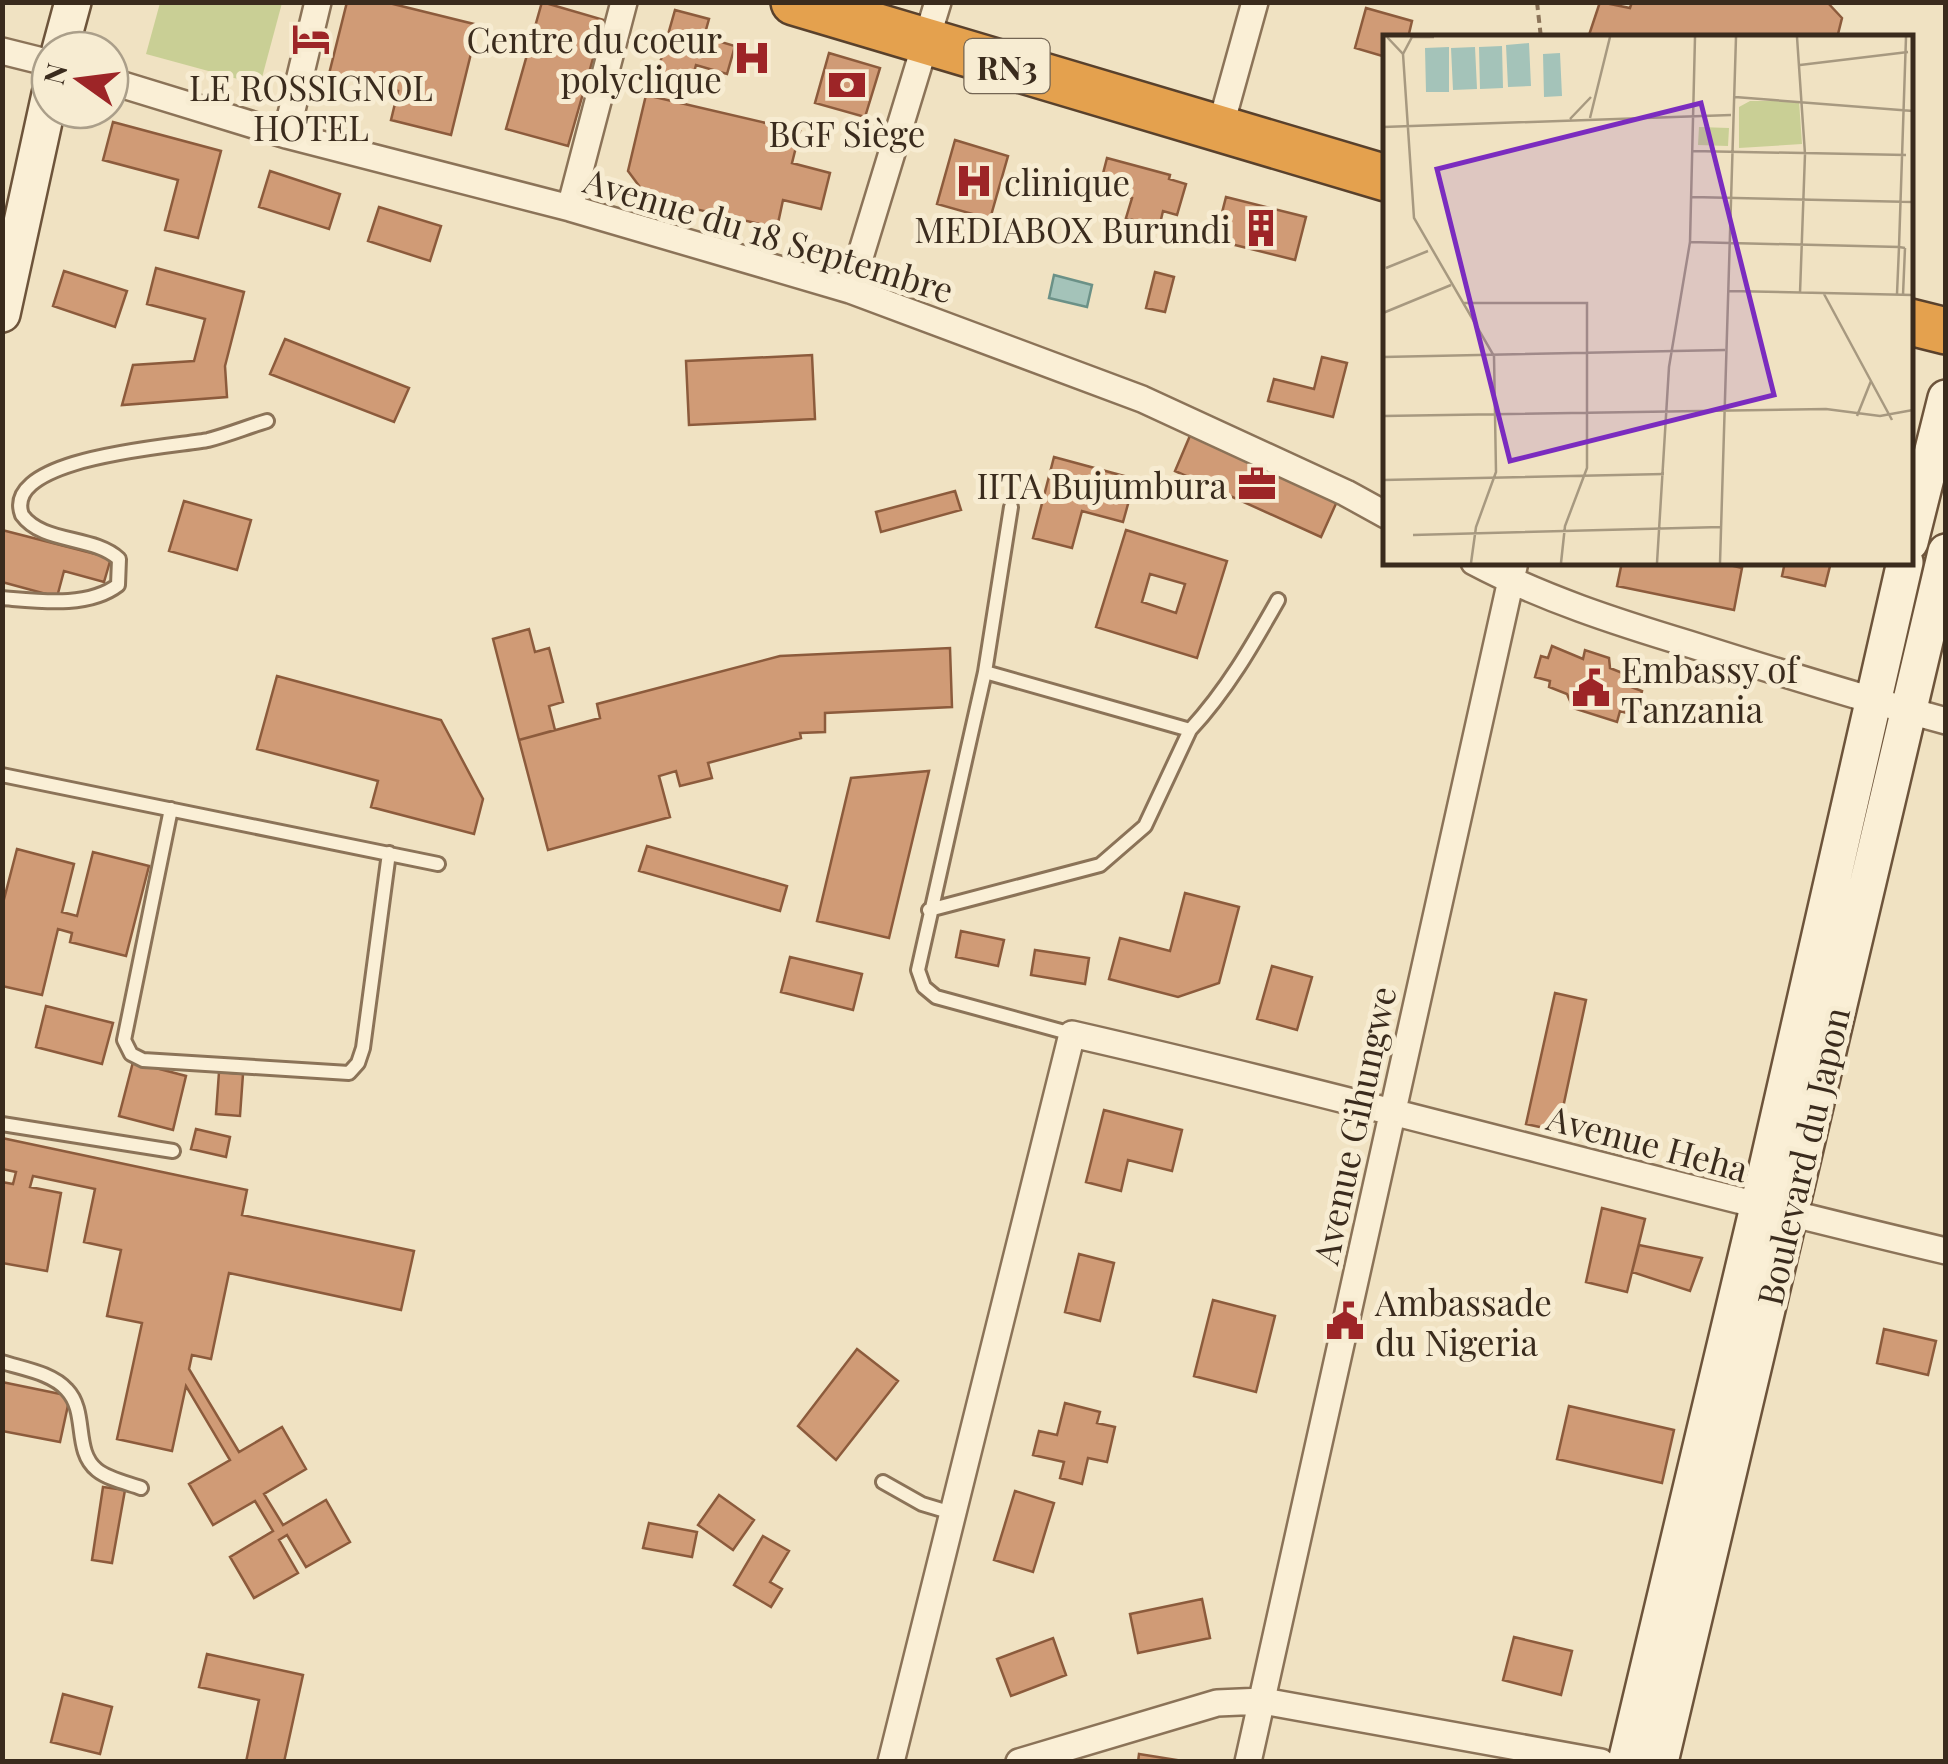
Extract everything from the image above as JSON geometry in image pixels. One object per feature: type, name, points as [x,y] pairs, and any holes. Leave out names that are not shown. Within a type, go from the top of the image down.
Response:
[{"type":"highway","name":"RN3","points":[[794,2],[932,23],[1220,128],[1383,177]]},
{"type":"highway","points":[[1913,323],[1946,331]]},
{"type":"main road","points":[[65,30],[73,2]]},
{"type":"main road","points":[[2,314],[42,130]]},
{"type":"main road","points":[[1913,530],[1946,398]]},
{"type":"main road","name":"Boulevard du Japon","points":[[1626,1762],[1909,711],[1946,552]]},
{"type":"main road","name":"Boulevard du Japon","points":[[1660,1762],[1872,702],[1905,565]]},
{"type":"street","points":[[286,135],[318,2]]},
{"type":"street","points":[[570,208],[624,2]]},
{"type":"street","points":[[1220,128],[1255,2]]},
{"type":"street","points":[[850,290],[932,23]]},
{"type":"street","points":[[2,51],[30,59]]},
{"type":"street","name":"Avenue du 18 Septembre","points":[[130,88],[286,135],[570,208],[850,290],[1142,399],[1383,512]]},
{"type":"street","points":[[1485,565],[1512,572],[1608,619],[1872,702],[1946,721]]},
{"type":"street","name":"Avenue Gihungwe","points":[[1248,1762],[1512,572]]},
{"type":"street","points":[[891,1762],[1072,1034]]},
{"type":"street","name":"Avenue Heha","points":[[1072,1034],[1946,1250]]},
{"type":"street","points":[[1019,1762],[1217,1703],[1262,1701],[1601,1762]]},
{"type":"lane","points":[[2,598],[77,600],[106,594],[118,585],[119,559],[108,548],[46,531],[25,520],[18,509],[18,497],[33,475],[89,456],[209,439],[267,421]]},
{"type":"lane","points":[[1010,507],[985,672],[918,970],[924,987],[936,998],[1072,1034]]},
{"type":"lane","points":[[929,910],[1100,865],[1144,826],[1190,730],[1240,667],[1278,600]]},
{"type":"lane","points":[[985,672],[1190,730]]},
{"type":"lane","points":[[2,775],[438,864]]},
{"type":"lane","points":[[171,809],[124,1040],[131,1054],[143,1060],[350,1073],[363,1048],[389,853]]},
{"type":"lane","points":[[2,1124],[174,1151]]},
{"type":"lane","points":[[2,1362],[49,1377],[68,1390],[78,1410],[85,1456],[97,1470],[141,1488]]},
{"type":"lane","points":[[883,1482],[922,1504],[952,1513]]},
{"type":"path","points":[[1536,2],[1541,35]]},
{"type":"green space","points":[[160,3],[282,3],[260,85],[146,54]]},
{"type":"water","points":[[1054,275],[1092,285],[1087,307],[1049,298]]},
{"type":"building","points":[[347,2],[385,2],[478,25],[451,135],[391,120],[398,91],[329,74]]},
{"type":"building","points":[[542,2],[604,20],[568,146],[506,129]]},
{"type":"building","points":[[1600,2],[1630,8],[1632,2],[1827,2],[1842,18],[1838,35],[1589,35]]},
{"type":"building","points":[[1366,8],[1412,21],[1409,35],[1383,35],[1383,56],[1355,48]]},
{"type":"building","points":[[675,10],[709,19],[704,37],[735,46],[727,74],[696,65],[690,87],[656,77]]},
{"type":"building","name":"BGF Siège","points":[[829,53],[880,68],[865,117],[815,103]]},
{"type":"building","points":[[646,95],[800,131],[792,163],[830,173],[821,209],[783,200],[777,228],[648,198],[628,171]]},
{"type":"building","points":[[130,127],[221,151],[198,238],[165,230],[178,180],[103,160],[111,130],[130,130]]},
{"type":"building","points":[[955,140],[1008,156],[990,219],[937,204]]},
{"type":"building","points":[[1107,158],[1170,175],[1169,179],[1186,184],[1177,215],[1163,211],[1159,228],[1126,218],[1132,198],[1099,189]]},
{"type":"building","points":[[270,171],[340,194],[329,229],[259,207]]},
{"type":"building","name":"MEDIABOX Burundi","points":[[1226,197],[1306,217],[1295,260],[1215,240]]},
{"type":"building","points":[[379,207],[441,226],[430,261],[368,241]]},
{"type":"building","points":[[156,268],[244,292],[225,366],[227,397],[122,405],[133,365],[194,361],[205,319],[147,304]]},
{"type":"building","points":[[64,271],[127,291],[115,327],[53,306]]},
{"type":"building","points":[[1155,272],[1174,277],[1165,312],[1146,308]]},
{"type":"building","points":[[285,339],[409,388],[394,422],[270,374]]},
{"type":"building","points":[[812,355],[815,419],[689,425],[686,361]]},
{"type":"building","points":[[1322,357],[1347,363],[1333,417],[1268,401],[1274,379],[1314,389]]},
{"type":"building","name":"IITA Bujumbura","points":[[1192,431],[1339,497],[1321,537],[1175,471]]},
{"type":"building","points":[[1054,457],[1135,479],[1123,522],[1082,511],[1072,548],[1033,538]]},
{"type":"building","points":[[955,491],[961,510],[881,532],[876,512]]},
{"type":"building","points":[[184,501],[251,520],[237,570],[169,551]]},
{"type":"building","points":[[2,530],[111,558],[104,582],[64,571],[57,597],[2,582]]},
{"type":"building","points":[[1126,530],[1227,561],[1197,658],[1096,627]],"holes":[[[1150,574],[1185,584],[1176,613],[1142,602]]]},
{"type":"building","points":[[1621,565],[1742,568],[1734,610],[1617,586]]},
{"type":"building","points":[[1784,565],[1830,565],[1825,586],[1782,576]]},
{"type":"building","points":[[529,629],[535,652],[549,648],[563,702],[549,706],[555,730],[519,740],[493,639]]},
{"type":"building","points":[[1552,646],[1583,659],[1585,650],[1609,658],[1610,668],[1625,674],[1623,684],[1642,691],[1636,716],[1620,711],[1617,722],[1573,708],[1567,694],[1549,687],[1550,681],[1535,677],[1541,656],[1548,658]]},
{"type":"building","points":[[950,648],[952,707],[825,713],[825,732],[800,733],[801,738],[708,763],[712,778],[680,786],[676,771],[659,776],[670,817],[548,850],[519,740],[600,718],[597,704],[780,656]]},
{"type":"building","points":[[277,676],[441,720],[483,799],[474,834],[371,807],[378,781],[257,749]]},
{"type":"building","points":[[929,771],[889,938],[817,921],[851,778]]},
{"type":"building","points":[[647,846],[787,886],[780,911],[639,871]]},
{"type":"building","points":[[17,849],[74,864],[62,912],[77,916],[93,852],[149,866],[126,956],[70,942],[72,933],[58,929],[42,995],[2,986],[2,907]]},
{"type":"building","points":[[1185,893],[1239,907],[1219,983],[1178,997],[1109,979],[1120,938],[1170,951]]},
{"type":"building","points":[[961,931],[1004,940],[998,966],[956,957]]},
{"type":"building","points":[[1035,950],[1089,958],[1085,984],[1031,975]]},
{"type":"building","points":[[790,957],[862,974],[853,1010],[781,992]]},
{"type":"building","points":[[1272,966],[1312,977],[1297,1030],[1257,1019]]},
{"type":"building","points":[[1555,993],[1586,1000],[1558,1131],[1526,1124]]},
{"type":"building","points":[[46,1006],[113,1023],[102,1064],[36,1047]]},
{"type":"building","points":[[133,1062],[186,1076],[173,1130],[119,1116]]},
{"type":"building","points":[[219,1072],[243,1074],[240,1116],[216,1114]]},
{"type":"building","points":[[1104,1110],[1182,1130],[1172,1171],[1128,1160],[1121,1191],[1086,1182]]},
{"type":"building","points":[[196,1129],[230,1137],[226,1157],[191,1149]]},
{"type":"building","points":[[2,1138],[247,1190],[242,1215],[414,1251],[401,1310],[229,1273],[211,1359],[192,1355],[189,1369],[239,1452],[282,1427],[306,1469],[264,1494],[283,1525],[326,1500],[350,1542],[306,1567],[287,1535],[279,1540],[298,1573],[254,1598],[230,1557],[273,1531],[255,1501],[213,1525],[189,1484],[230,1460],[186,1386],[172,1451],[117,1439],[142,1323],[107,1316],[121,1250],[84,1242],[95,1189],[33,1176],[30,1187],[61,1193],[47,1271],[2,1263],[2,1182],[13,1184],[16,1172],[2,1169]]},
{"type":"building","points":[[1602,1208],[1645,1219],[1627,1292],[1586,1282]]},
{"type":"building","points":[[1639,1245],[1702,1258],[1690,1291],[1632,1272]]},
{"type":"building","points":[[1079,1254],[1114,1263],[1100,1321],[1065,1312]]},
{"type":"building","points":[[1213,1300],[1275,1316],[1256,1392],[1194,1376]]},
{"type":"building","points":[[1884,1329],[1936,1341],[1928,1375],[1877,1363]]},
{"type":"building","points":[[857,1349],[898,1381],[836,1460],[798,1426]]},
{"type":"building","points":[[2,1382],[70,1396],[60,1442],[2,1431]]},
{"type":"building","points":[[1065,1403],[1100,1412],[1097,1423],[1115,1427],[1107,1462],[1088,1458],[1082,1484],[1060,1478],[1064,1462],[1033,1455],[1039,1431],[1057,1435]]},
{"type":"building","points":[[1569,1406],[1674,1430],[1662,1483],[1557,1459]]},
{"type":"building","points":[[103,1487],[125,1490],[112,1563],[92,1560]]},
{"type":"building","points":[[1015,1491],[1054,1503],[1033,1572],[994,1560]]},
{"type":"building","points":[[719,1495],[754,1520],[733,1550],[698,1525]]},
{"type":"building","points":[[649,1523],[697,1532],[692,1557],[643,1548]]},
{"type":"building","points":[[763,1536],[789,1551],[770,1582],[782,1589],[771,1607],[734,1585]]},
{"type":"building","points":[[1202,1599],[1210,1638],[1138,1653],[1130,1614]]},
{"type":"building","points":[[1514,1637],[1572,1651],[1561,1695],[1503,1680]]},
{"type":"building","points":[[1053,1638],[1066,1675],[1011,1696],[997,1659]]},
{"type":"building","points":[[207,1654],[303,1675],[284,1762],[246,1762],[259,1700],[199,1687]]},
{"type":"building","points":[[63,1694],[112,1707],[100,1754],[51,1742]]},
{"type":"building","points":[[1139,1754],[1189,1762],[1138,1762]]},
{"type":"place","name":"LE ROSSIGNOL HOTEL","points":[[311,39]]},
{"type":"place","name":"Centre du coeur polyclique","points":[[752,58]]},
{"type":"place","name":"BGF Siège","points":[[847,85]]},
{"type":"place","name":"clinique","points":[[974,181]]},
{"type":"place","name":"MEDIABOX Burundi","points":[[1261,228]]},
{"type":"place","name":"IITA Bujumbura","points":[[1257,484]]},
{"type":"place","name":"Embassy of Tanzania","points":[[1591,688]]},
{"type":"place","name":"Ambassade du Nigeria","points":[[1345,1321]]}]
